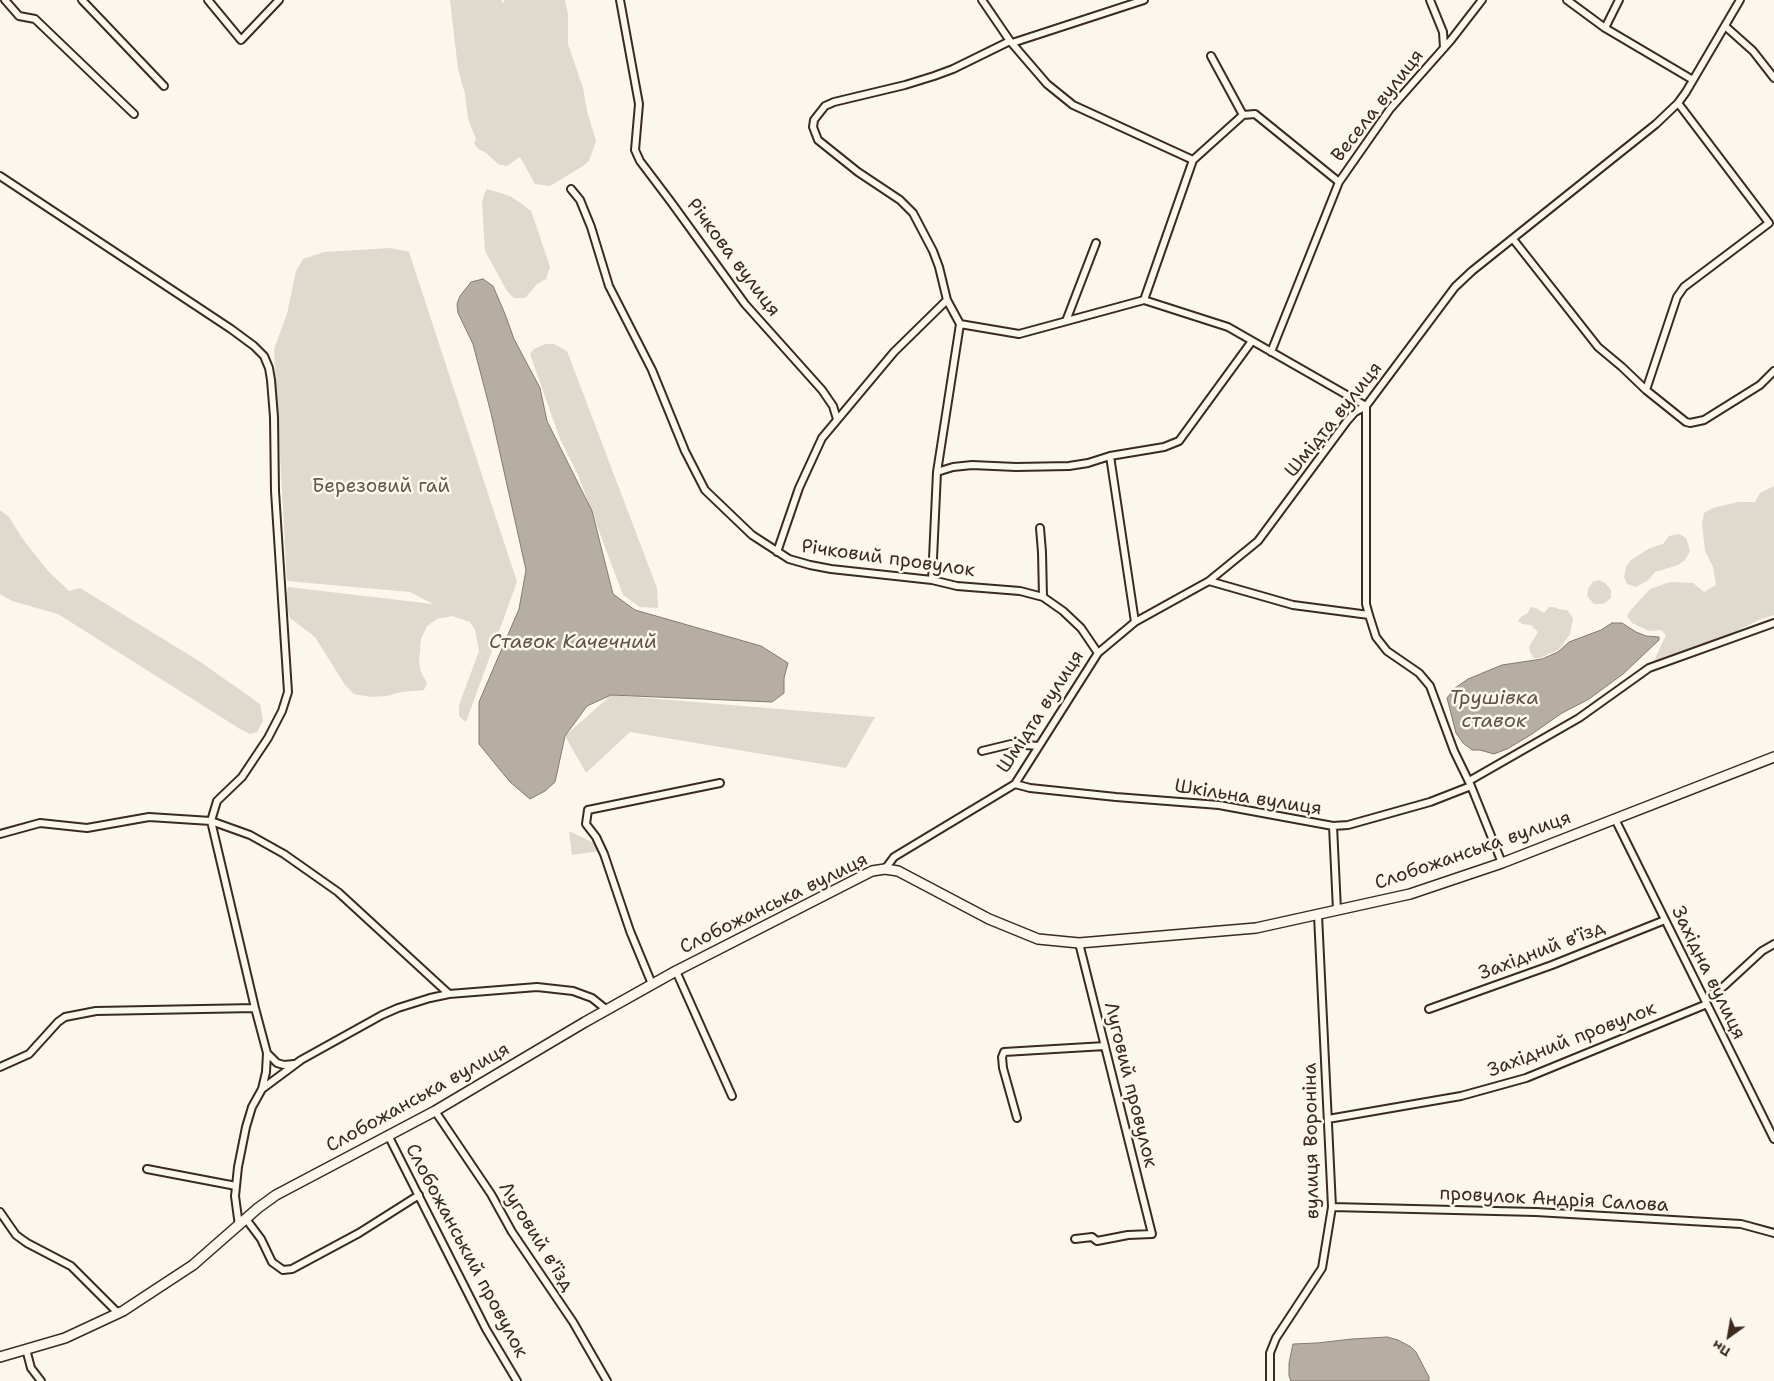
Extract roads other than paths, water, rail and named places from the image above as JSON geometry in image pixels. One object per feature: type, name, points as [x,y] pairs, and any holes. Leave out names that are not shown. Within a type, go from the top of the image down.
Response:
[{"type":"street","points":[[5,0],[19,16],[35,19],[134,114]]},
{"type":"street","points":[[82,0],[164,86]]},
{"type":"street","points":[[208,0],[241,40],[279,0]]},
{"type":"street","name":"Річкова вулиця","points":[[620,0],[639,104],[634,150],[640,161],[745,304],[822,390],[833,406],[837,419]]},
{"type":"street","points":[[982,0],[1011,42],[1046,84],[1073,105],[1193,160]]},
{"type":"street","points":[[932,580],[937,472],[960,324],[947,300],[939,267],[912,213],[900,200],[858,172],[818,140],[813,127],[814,120],[825,106],[834,102],[934,76],[1011,42],[1144,0]]},
{"type":"street","points":[[1430,0],[1443,32],[1444,48]]},
{"type":"street","name":"Весела вулиця","points":[[1271,352],[1339,182],[1390,109],[1444,48],[1482,0]]},
{"type":"street","points":[[1567,0],[1605,28],[1693,80]]},
{"type":"street","points":[[1605,28],[1619,0]]},
{"type":"street","name":"Шмідта вулиця","points":[[885,868],[894,857],[1015,784],[1098,653],[1135,622],[1209,581],[1258,541],[1347,421],[1366,406],[1455,287],[1472,271],[1656,124],[1678,104],[1740,0]]},
{"type":"street","points":[[1725,26],[1753,51],[1774,78]]},
{"type":"street","points":[[1211,56],[1243,115]]},
{"type":"street","points":[[1646,390],[1677,297],[1684,287],[1769,223],[1678,104]]},
{"type":"street","points":[[1144,300],[1193,160],[1243,115],[1255,114],[1339,182]]},
{"type":"street","points":[[0,176],[232,330],[264,356],[269,368],[273,408],[275,491],[288,692],[282,710],[268,738],[242,777],[217,801],[211,821],[254,1008],[267,1053],[271,1059],[284,1065],[298,1063]]},
{"type":"street","name":"Річковий провулок","points":[[571,189],[580,200],[591,227],[609,286],[652,370],[685,451],[705,490],[752,535],[789,559],[831,569],[932,580],[957,586],[1020,590],[1043,597],[1054,604],[1081,628],[1098,653]]},
{"type":"street","points":[[1513,239],[1598,347],[1680,419],[1690,423],[1704,420],[1771,378],[1774,371]]},
{"type":"street","points":[[1066,321],[1096,243]]},
{"type":"street","points":[[776,552],[799,488],[822,438],[894,352],[947,300]]},
{"type":"street","points":[[960,324],[1019,334],[1144,300],[1228,327],[1366,406],[1366,604],[1376,636],[1387,651],[1419,673],[1430,686],[1454,751],[1470,784],[1502,863]]},
{"type":"street","points":[[937,472],[953,467],[972,465],[1016,467],[1069,466],[1088,463],[1110,456],[1164,447],[1180,441],[1252,341]]},
{"type":"street","points":[[1110,456],[1135,622]]},
{"type":"street","points":[[1040,528],[1043,597]]},
{"type":"street","points":[[1209,581],[1293,605],[1370,615]]},
{"type":"street","name":"Шкільна вулиця","points":[[1015,784],[1030,788],[1106,796],[1219,805],[1333,826],[1348,825],[1430,802],[1470,784],[1579,718],[1649,668],[1774,623]]},
{"type":"street","points":[[982,751],[1010,744],[1039,746]]},
{"type":"street","name":"Слобожанська вулиця","points":[[0,1357],[65,1338],[118,1313],[193,1266],[276,1195],[435,1111],[652,984],[868,873],[885,868],[898,871],[989,919],[1038,939],[1079,943],[1256,928],[1410,894],[1502,863],[1774,757]]},
{"type":"street","points":[[652,984],[630,932],[604,854],[596,837],[586,824],[588,810],[720,783]]},
{"type":"street","points":[[0,834],[40,823],[87,828],[149,817],[211,821],[250,835],[284,854],[338,892],[449,994]]},
{"type":"street","name":"Західна вулиця","points":[[1615,819],[1774,1139]]},
{"type":"street","points":[[1333,826],[1337,910]]},
{"type":"street","name":"вулиця Вороніна","points":[[1270,1381],[1270,1353],[1276,1338],[1322,1268],[1332,1207],[1318,915]]},
{"type":"street","name":"Західний в'їзд","points":[[1429,1009],[1552,965],[1665,920]]},
{"type":"street","name":"Луговий провулок","points":[[1075,1239],[1092,1237],[1097,1241],[1128,1235],[1152,1234],[1079,943]]},
{"type":"street","name":"Західний провулок","points":[[1328,1119],[1461,1096],[1526,1078],[1706,1002],[1762,951],[1774,944]]},
{"type":"street","points":[[676,971],[732,1096]]},
{"type":"street","points":[[262,1089],[298,1063],[382,1015],[398,1008],[449,994],[537,988],[555,989],[573,991],[592,998],[607,1010]]},
{"type":"street","points":[[0,1067],[29,1054],[58,1022],[65,1017],[96,1011],[254,1008]]},
{"type":"street","points":[[1017,1118],[1002,1068],[1004,1052],[1105,1046]]},
{"type":"street","points":[[238,1226],[236,1186],[241,1151],[252,1108],[262,1089],[266,1072],[267,1053]]},
{"type":"street","name":"Луговий в'їзд","points":[[435,1111],[491,1194],[512,1232],[573,1322],[607,1381]]},
{"type":"street","name":"Слобожанський провулок","points":[[388,1135],[486,1329],[517,1381]]},
{"type":"street","points":[[147,1169],[236,1186]]},
{"type":"street","points":[[246,1219],[261,1239],[272,1262],[283,1270],[292,1269],[359,1233],[419,1195]]},
{"type":"street","name":"провулок Андрія Салова","points":[[1332,1207],[1546,1213],[1741,1224],[1774,1232]]},
{"type":"street","points":[[0,1212],[16,1235],[27,1243],[71,1266],[118,1313]]},
{"type":"street","points":[[26,1350],[31,1368],[41,1381]]},
{"type":"water","name":"Ставок Качечний","points":[[483,279],[493,286],[514,339],[540,388],[547,421],[592,511],[613,594],[635,610],[761,646],[788,663],[784,678],[784,693],[772,702],[611,695],[587,706],[565,736],[555,782],[545,791],[530,799],[510,782],[479,744],[479,702],[519,609],[526,570],[491,413],[473,344],[458,313],[457,304],[460,296],[471,282]]},
{"type":"water","name":"Трушівка ставок","points":[[1612,623],[1622,623],[1646,636],[1659,637],[1659,640],[1623,674],[1589,699],[1562,713],[1507,749],[1494,754],[1472,750],[1463,743],[1456,733],[1447,698],[1455,688],[1468,679],[1502,665],[1542,659],[1558,652],[1569,642],[1601,630]]},
{"type":"water","points":[[1387,1337],[1398,1340],[1416,1352],[1429,1377],[1429,1381],[1291,1381],[1289,1363],[1293,1344]]},
{"type":"park label","name":"Березовий гай","points":[[381,487]]}]
